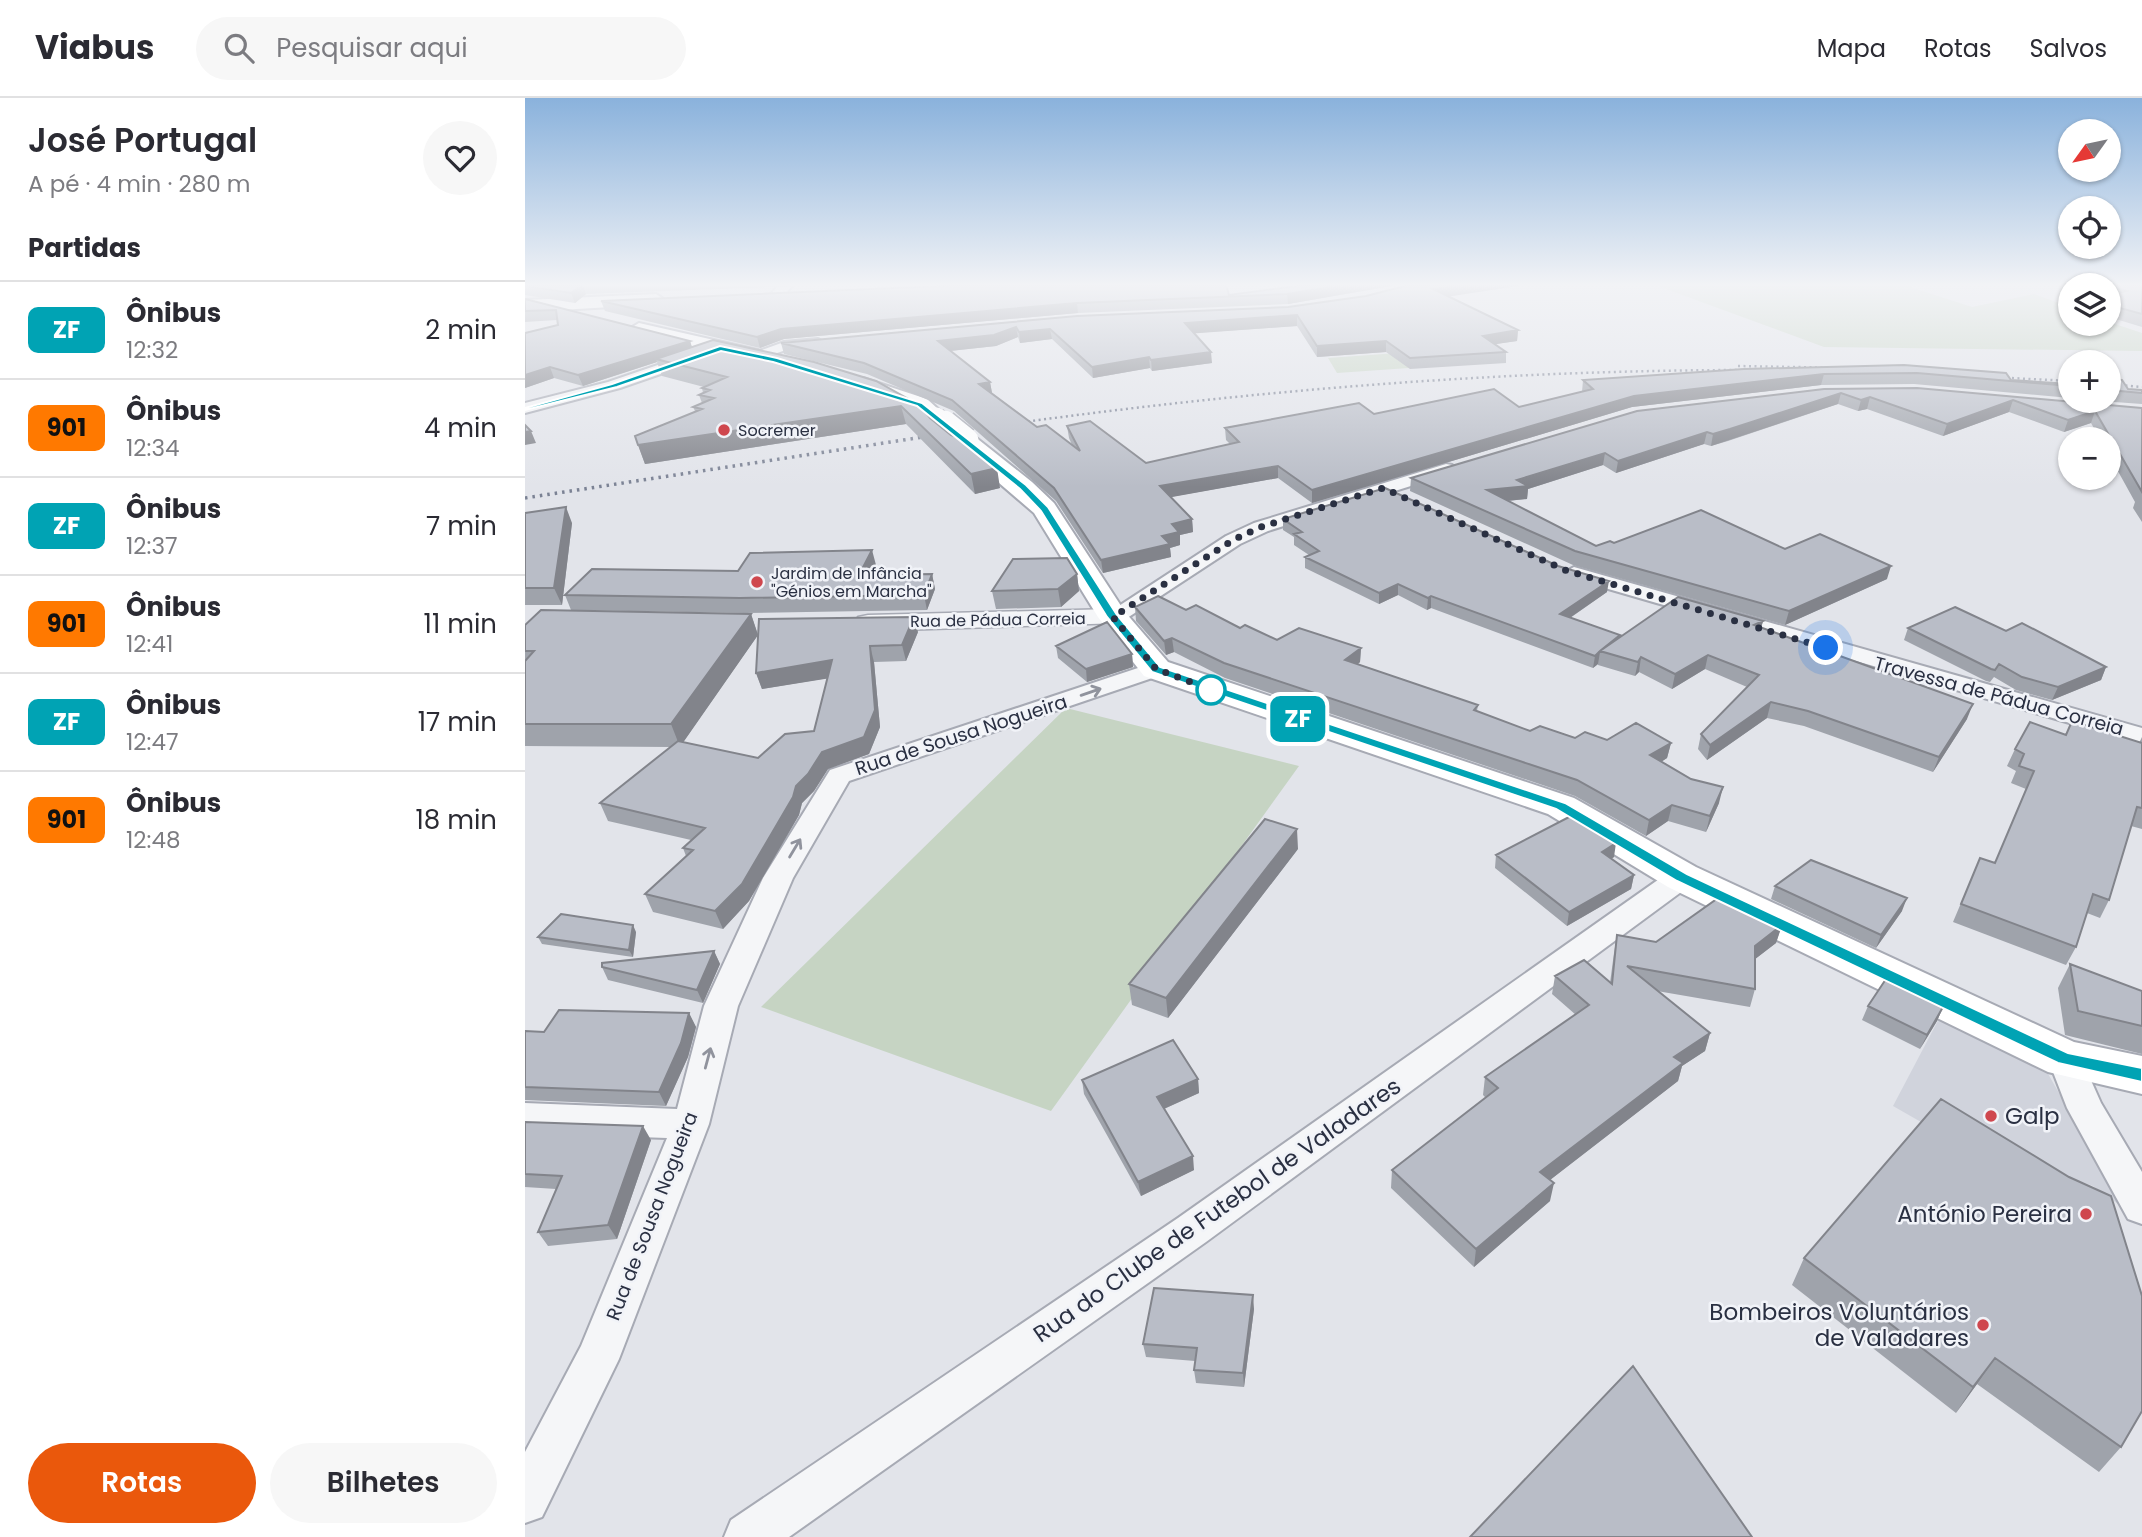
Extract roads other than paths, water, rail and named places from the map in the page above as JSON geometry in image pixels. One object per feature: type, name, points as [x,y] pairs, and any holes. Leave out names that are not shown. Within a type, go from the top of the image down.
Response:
[{"type":"main road","points":[[738,352],[799,367]]},
{"type":"main road","points":[[847,381],[919,404],[1023,487],[1045,509],[1113,617],[1156,669],[1560,806],[1682,877],[2064,1059],[2142,1075]]},
{"type":"street","points":[[525,408],[614,385],[711,352]]},
{"type":"street","points":[[755,355],[764,352]]},
{"type":"street","name":"Rua de Pádua Correia","points":[[847,624],[1113,617],[1233,540],[1261,527],[1460,465]]},
{"type":"street","points":[[1383,488],[1419,504]]},
{"type":"street","name":"Travessa de Pádua Correia","points":[[1553,565],[1624,589],[2142,736]]},
{"type":"street","name":"Rua de Sousa Nogueira","points":[[525,1500],[597,1359],[691,1124],[721,1006],[778,878],[839,776],[1156,669]]},
{"type":"street","name":"Rua do Clube de Futebol de Valadares","points":[[748,1537],[1192,1230],[1682,877]]},
{"type":"street","points":[[2064,1059],[2085,1108],[2142,1207]]},
{"type":"street","points":[[525,1118],[691,1124]]},
{"type":"railway","points":[[1738,366],[1850,368]]},
{"type":"railway","points":[[995,426],[1183,402],[1465,378],[1749,370]]},
{"type":"railway","points":[[1990,377],[2058,380]]},
{"type":"railway","points":[[2121,385],[2142,387]]},
{"type":"railway","points":[[525,498],[1008,424]]},
{"type":"place","name":"Socremer","points":[[724,430]]},
{"type":"place","name":"Jardim de Infância \"Génios em Marcha\"","points":[[757,582]]},
{"type":"place","name":"Galp","points":[[1991,1116]]},
{"type":"place","name":"António Pereira","points":[[2086,1214]]},
{"type":"place","name":"Bombeiros Voluntários de Valadares","points":[[1983,1325]]}]
